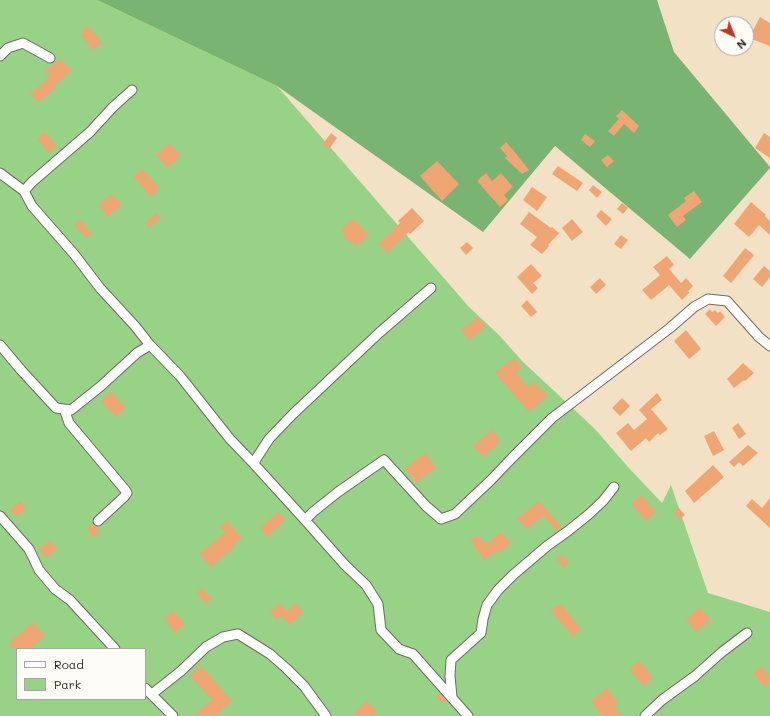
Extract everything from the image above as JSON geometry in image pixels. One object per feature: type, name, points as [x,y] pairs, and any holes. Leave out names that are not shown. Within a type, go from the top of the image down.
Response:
[{"type":"street","points":[[0,56],[8,48],[23,43],[50,58]]},
{"type":"street","points":[[24,191],[32,182],[90,132],[113,107],[132,90]]},
{"type":"street","points":[[0,173],[24,191],[32,206],[74,254],[100,288],[135,326],[150,345],[180,376],[230,439],[345,565],[366,585],[378,604],[380,630],[399,649],[413,654],[468,716]]},
{"type":"street","points":[[254,464],[269,439],[292,414],[379,333],[431,288]]},
{"type":"street","points":[[305,520],[338,492],[384,460],[426,506],[441,519],[455,514],[552,418],[670,328],[694,307],[708,299],[727,301],[759,337],[770,346]]},
{"type":"street","points":[[0,345],[56,408],[71,410],[137,353],[150,345]]},
{"type":"street","points":[[64,409],[69,423],[127,493],[98,521]]},
{"type":"street","points":[[452,697],[451,660],[481,633],[487,605],[498,590],[547,546],[588,515],[614,487]]},
{"type":"street","points":[[0,516],[29,549],[39,570],[55,589],[70,600],[114,648]]},
{"type":"street","points":[[645,716],[662,700],[747,633]]},
{"type":"street","points":[[173,716],[148,691],[181,671],[206,647],[222,637],[238,634],[270,654],[287,669],[304,686],[326,716]]},
{"type":"green space","points":[[0,0],[97,0],[277,86],[469,307],[499,335],[522,361],[595,429],[662,503],[671,485],[708,593],[770,612],[770,716],[0,716]]},
{"type":"green space","points":[[97,0],[657,0],[674,52],[770,168],[690,259],[555,146],[483,232],[277,86]]},
{"type":"building","points":[[760,17],[770,23],[770,46],[754,40],[754,28]]},
{"type":"building","points":[[88,26],[102,43],[93,50],[81,35],[84,33],[82,31]]},
{"type":"building","points":[[60,59],[72,71],[54,86],[56,88],[38,103],[30,94],[50,77],[45,72]]},
{"type":"building","points":[[622,110],[639,126],[634,133],[624,124],[614,136],[608,131],[619,119],[616,116]]},
{"type":"building","points":[[45,132],[57,146],[49,153],[37,139]]},
{"type":"building","points":[[331,133],[337,138],[329,149],[322,145]]},
{"type":"building","points":[[764,133],[770,137],[770,158],[755,148]]},
{"type":"building","points":[[585,134],[595,141],[590,147],[581,140]]},
{"type":"building","points":[[506,142],[529,170],[522,174],[505,158],[507,156],[500,148]]},
{"type":"building","points":[[169,143],[181,156],[168,168],[156,155]]},
{"type":"building","points":[[608,155],[614,161],[607,167],[601,160]]},
{"type":"building","points":[[437,161],[459,184],[442,201],[420,176]]},
{"type":"building","points":[[558,166],[583,183],[577,191],[552,174]]},
{"type":"building","points":[[142,169],[160,189],[151,197],[133,176]]},
{"type":"building","points":[[486,173],[492,181],[501,173],[513,187],[504,195],[508,200],[500,207],[478,182],[478,180]]},
{"type":"building","points":[[593,185],[602,192],[597,198],[589,190]]},
{"type":"building","points":[[532,187],[547,197],[537,211],[523,200]]},
{"type":"building","points":[[694,191],[702,202],[683,216],[686,220],[677,227],[668,215],[686,201],[684,198]]},
{"type":"building","points":[[111,194],[122,205],[108,217],[99,205]]},
{"type":"building","points":[[751,202],[766,215],[765,216],[770,221],[770,235],[759,225],[749,237],[734,224]]},
{"type":"building","points":[[622,203],[628,208],[623,214],[617,209]]},
{"type":"building","points":[[412,208],[424,221],[410,234],[409,232],[387,253],[379,244],[400,223],[398,221]]},
{"type":"building","points":[[601,210],[612,219],[606,226],[596,216]]},
{"type":"building","points":[[529,212],[559,233],[542,254],[530,245],[537,237],[520,224]]},
{"type":"building","points":[[157,213],[161,218],[149,228],[145,223]]},
{"type":"building","points":[[353,219],[369,235],[357,246],[352,242],[350,243],[343,236],[345,234],[341,230]]},
{"type":"building","points":[[572,219],[583,232],[572,241],[562,228]]},
{"type":"building","points":[[80,220],[92,234],[87,238],[74,225]]},
{"type":"building","points":[[621,235],[628,240],[621,249],[614,244]]},
{"type":"building","points":[[467,242],[473,248],[466,255],[460,248]]},
{"type":"building","points":[[745,248],[754,255],[731,283],[723,276]]},
{"type":"building","points":[[667,256],[674,265],[669,269],[681,283],[686,278],[693,286],[682,300],[669,285],[651,300],[642,290],[660,275],[653,267]]},
{"type":"building","points":[[531,264],[542,276],[533,283],[538,288],[532,294],[517,277]]},
{"type":"building","points":[[764,266],[770,271],[770,277],[762,287],[753,279]]},
{"type":"building","points":[[600,278],[606,285],[596,294],[590,287]]},
{"type":"building","points":[[527,300],[537,312],[531,317],[521,306]]},
{"type":"building","points":[[710,309],[712,312],[715,310],[718,313],[720,311],[725,317],[716,326],[705,314]]},
{"type":"building","points":[[478,317],[486,327],[469,340],[461,330]]},
{"type":"building","points":[[686,330],[701,349],[689,359],[674,341]]},
{"type":"building","points":[[515,358],[522,368],[516,373],[528,387],[534,382],[548,396],[529,412],[495,372]]},
{"type":"building","points":[[743,363],[754,373],[734,388],[727,379]]},
{"type":"building","points":[[111,392],[126,408],[116,417],[101,401]]},
{"type":"building","points":[[657,393],[662,400],[651,409],[668,429],[660,435],[658,433],[649,442],[646,438],[631,451],[616,433],[628,423],[634,430],[647,419],[639,410]]},
{"type":"building","points":[[622,398],[630,406],[620,416],[612,408]]},
{"type":"building","points":[[738,423],[746,434],[739,439],[732,428]]},
{"type":"building","points":[[492,430],[500,440],[498,442],[499,443],[484,456],[482,456],[473,446]]},
{"type":"building","points":[[714,431],[724,450],[713,456],[704,436]]},
{"type":"building","points":[[748,445],[758,453],[743,466],[739,462],[734,467],[729,462]]},
{"type":"building","points":[[425,453],[436,468],[416,483],[405,468]]},
{"type":"building","points":[[713,465],[724,477],[694,503],[685,491]]},
{"type":"building","points":[[641,495],[656,512],[646,521],[631,504]]},
{"type":"building","points":[[770,498],[770,528],[746,506],[752,499],[762,508]]},
{"type":"building","points":[[20,501],[26,508],[16,517],[10,510]]},
{"type":"building","points":[[539,501],[562,528],[557,531],[543,516],[527,529],[517,519]]},
{"type":"building","points":[[679,508],[685,515],[679,520],[674,513]]},
{"type":"building","points":[[278,512],[286,520],[267,537],[260,528]]},
{"type":"building","points":[[227,521],[242,538],[233,546],[234,548],[211,567],[199,554],[225,533],[220,527]]},
{"type":"building","points":[[93,523],[100,531],[93,537],[87,529]]},
{"type":"building","points":[[501,532],[511,543],[501,552],[498,551],[484,560],[470,540],[477,536],[479,539],[481,537],[486,545]]},
{"type":"building","points":[[51,541],[57,550],[45,558],[39,548]]},
{"type":"building","points":[[561,554],[569,563],[564,568],[556,559]]},
{"type":"building","points":[[201,588],[212,599],[206,604],[196,593]]},
{"type":"building","points":[[279,603],[287,611],[295,603],[303,612],[290,625],[281,616],[277,620],[270,612]]},
{"type":"building","points":[[561,604],[581,629],[573,636],[550,610]]},
{"type":"building","points":[[699,607],[711,619],[697,632],[686,620]]},
{"type":"building","points":[[173,611],[185,624],[175,633],[164,619]]},
{"type":"building","points":[[33,622],[45,636],[32,648],[14,649],[9,643]]},
{"type":"building","points":[[640,661],[653,678],[643,686],[629,669]]},
{"type":"building","points":[[201,666],[232,701],[215,716],[193,716],[212,700],[190,676]]},
{"type":"building","points":[[761,666],[770,676],[770,682],[765,687],[753,674]]},
{"type":"building","points":[[607,688],[618,703],[614,706],[622,716],[602,716],[591,701]]},
{"type":"building","points":[[440,693],[446,700],[442,703],[436,697]]},
{"type":"building","points":[[366,701],[377,711],[373,716],[352,716]]}]
